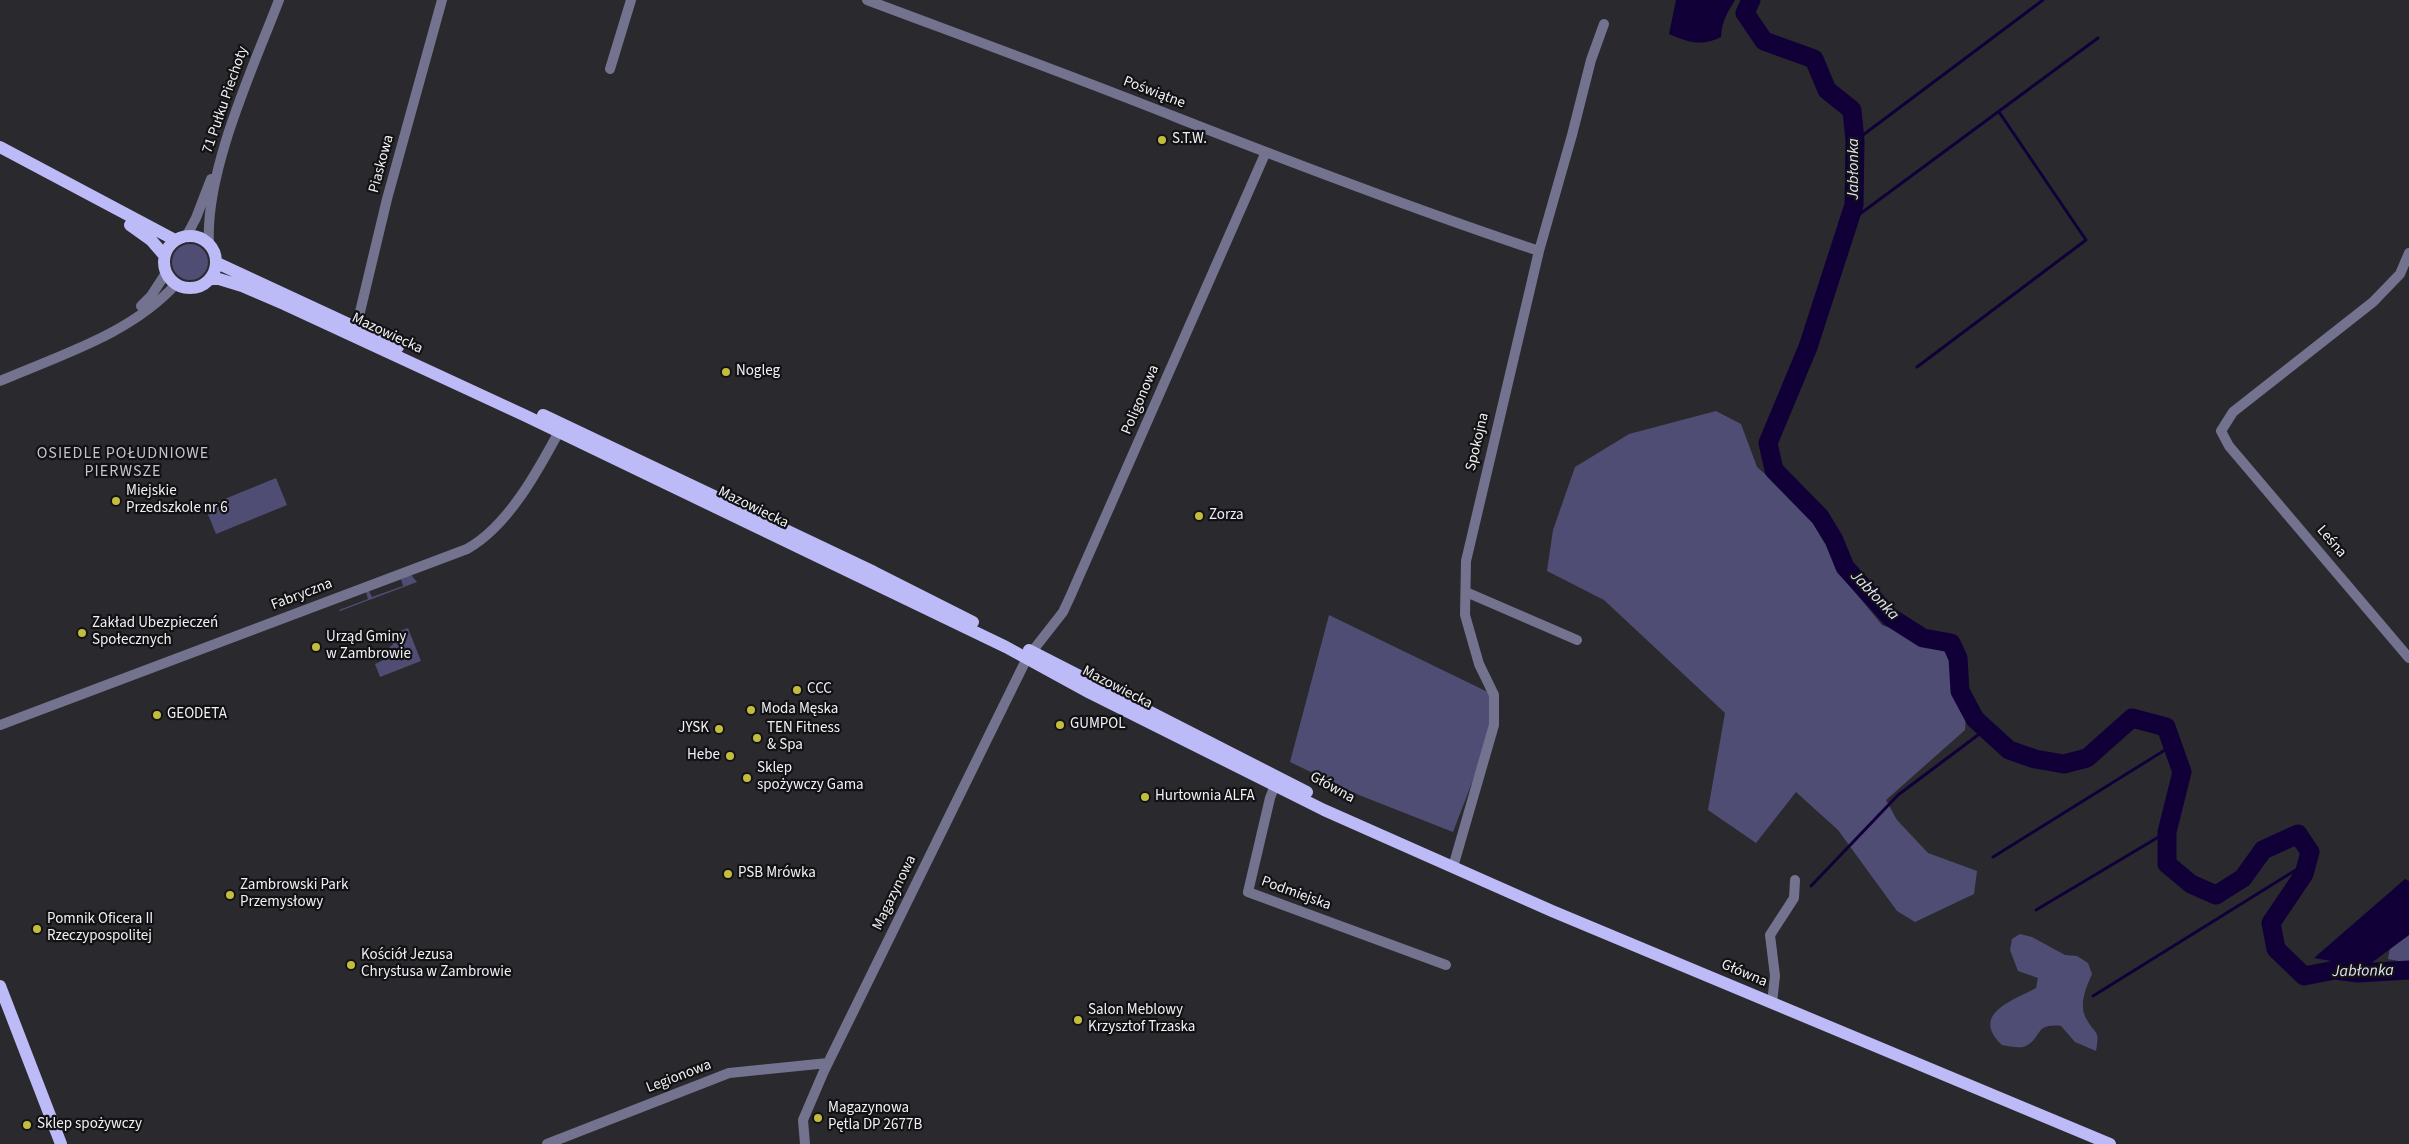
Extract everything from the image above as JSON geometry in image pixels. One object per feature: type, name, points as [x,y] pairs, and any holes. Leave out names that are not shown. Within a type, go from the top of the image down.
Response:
[{"type":"main road","points":[[0,147],[181,238],[198,236],[208,242],[216,256],[217,264],[210,279],[201,286],[191,288],[176,284],[166,273],[164,255],[151,240],[119,218],[0,156]]},
{"type":"main road","points":[[164,255],[181,238]]},
{"type":"main road","name":"Mazowiecka","points":[[217,264],[561,429],[874,572],[1276,781]]},
{"type":"main road","name":"Mazowiecka","points":[[210,279],[220,279],[242,286],[352,330]]},
{"type":"main road","name":"Główna","points":[[1276,781],[1332,805],[1369,828],[1552,911],[2110,1144]]},
{"type":"main road","points":[[0,986],[5,1014],[61,1144]]},
{"type":"street","name":"71 Pułku Piechoty","points":[[208,242],[207,221],[224,146],[278,0]]},
{"type":"street","name":"Piaskowa","points":[[352,330],[442,0]]},
{"type":"street","points":[[610,69],[632,0]]},
{"type":"street","name":"Poświątne","points":[[867,0],[1178,117],[1264,154],[1429,215],[1539,251]]},
{"type":"street","name":"Spokojna","points":[[1453,867],[1494,725],[1494,695],[1479,664],[1465,615],[1466,561],[1539,251],[1591,60],[1604,24]]},
{"type":"street","points":[[181,238],[196,218],[224,146]]},
{"type":"street","name":"Poligonowa","points":[[1029,654],[1066,605],[1264,154]]},
{"type":"street","name":"Leśna","points":[[2409,253],[2400,274],[2373,302],[2232,412],[2221,431],[2229,446],[2409,658]]},
{"type":"street","points":[[119,327],[151,296],[166,273]]},
{"type":"street","points":[[0,381],[98,339],[140,314],[176,284]]},
{"type":"street","name":"Fabryczna","points":[[0,725],[467,549],[492,532],[528,484],[561,429]]},
{"type":"street","points":[[1466,592],[1576,640]]},
{"type":"street","name":"Magazynowa","points":[[804,1144],[803,1120],[828,1063],[1029,654]]},
{"type":"street","name":"Podmiejska","points":[[1276,781],[1270,798],[1248,892],[1446,965]]},
{"type":"street","points":[[1772,1003],[1774,976],[1770,935],[1794,898],[1795,880]]},
{"type":"street","name":"Legionowa","points":[[547,1144],[729,1073],[828,1063]]},
{"type":"shaded area","points":[[1676,0],[1735,0],[1725,17],[1721,37],[1701,43],[1688,41],[1669,34]]},
{"type":"shaded area","points":[[190,244],[202,250],[208,262],[202,274],[190,280],[178,274],[172,262],[178,250]]},
{"type":"shaded area","points":[[1716,411],[1741,424],[1757,467],[1811,515],[1845,580],[1882,625],[1935,644],[1948,653],[1953,693],[1966,713],[1965,730],[1886,800],[1897,820],[1928,853],[1977,871],[1974,894],[1915,922],[1897,911],[1838,830],[1796,792],[1756,843],[1708,810],[1725,713],[1604,600],[1547,571],[1553,530],[1575,467],[1629,434]]},
{"type":"shaded area","points":[[276,478],[287,505],[216,534],[205,507]]},
{"type":"shaded area","points":[[411,575],[417,582],[339,610],[368,599],[366,592],[369,591],[372,597],[403,586],[401,579]]},
{"type":"shaded area","points":[[1329,615],[1494,695],[1494,725],[1453,832],[1359,795],[1290,762]]},
{"type":"shaded area","points":[[408,628],[421,661],[380,677],[375,664],[392,656],[389,647],[393,645],[389,635]]},
{"type":"shaded area","points":[[2405,879],[2409,881],[2409,935],[2366,967],[2314,958]]},
{"type":"shaded area","points":[[2020,934],[2032,937],[2065,955],[2077,956],[2088,963],[2092,974],[2087,985],[2083,1008],[2084,1014],[2098,1039],[2096,1051],[2075,1042],[2061,1026],[2043,1029],[2031,1042],[2021,1047],[2002,1045],[1993,1034],[1990,1025],[1992,1017],[1998,1010],[2036,988],[2038,978],[2018,971],[2010,950],[2012,939]]},
{"type":"shaded area","points":[[2409,935],[2409,963],[2388,959],[2390,948]]},
{"type":"waterway","name":"Jabłonka","points":[[1751,0],[1745,13],[1764,41],[1814,59],[1827,90],[1852,110],[1855,141],[1854,205],[1808,347],[1768,443],[1774,470],[1820,517],[1834,540],[1845,567],[1890,617],[1923,638],[1951,643],[1958,658],[1960,691],[1975,719],[2009,750],[2035,759],[2064,764],[2087,758],[2132,718],[2166,727],[2182,772],[2167,832],[2167,864],[2191,884],[2216,895],[2243,878],[2263,850],[2298,834],[2310,852],[2304,874],[2271,923],[2276,949],[2304,976],[2335,970],[2358,973],[2409,970]]},
{"type":"waterway","points":[[1855,141],[2043,0]]},
{"type":"waterway","points":[[1849,222],[2098,38]]},
{"type":"waterway","points":[[1917,367],[2086,240],[1999,112]]},
{"type":"waterway","points":[[1811,886],[1898,795],[1986,729]]},
{"type":"waterway","points":[[1993,857],[2173,745]]},
{"type":"waterway","points":[[2036,910],[2167,832]]},
{"type":"waterway","points":[[2093,996],[2307,863]]},
{"type":"place","name":"S.T.W.","points":[[1162,140]]},
{"type":"place","name":"Nogleg","points":[[726,372]]},
{"type":"place","name":"Miejskie Przedszkole nr 6","points":[[116,501]]},
{"type":"place","name":"Zorza","points":[[1199,516]]},
{"type":"place","name":"Zakład Ubezpieczeń Społecznych","points":[[82,633]]},
{"type":"place","name":"Urząd Gminy w Zambrowie","points":[[316,647]]},
{"type":"place","name":"CCC","points":[[797,690]]},
{"type":"place","name":"Moda Męska","points":[[751,710]]},
{"type":"place","name":"GEODETA","points":[[157,715]]},
{"type":"place","name":"GUMPOL","points":[[1060,725]]},
{"type":"place","name":"JYSK","points":[[719,729]]},
{"type":"place","name":"TEN Fitness & Spa","points":[[757,738]]},
{"type":"place","name":"Hebe","points":[[730,756]]},
{"type":"place","name":"Sklep spożywczy Gama","points":[[747,778]]},
{"type":"place","name":"Hurtownia ALFA","points":[[1145,797]]},
{"type":"place","name":"PSB Mrówka","points":[[728,874]]},
{"type":"place","name":"Zambrowski Park Przemysłowy","points":[[230,895]]},
{"type":"place","name":"Pomnik Oficera II Rzeczypospolitej","points":[[37,929]]},
{"type":"place","name":"Kościół Jezusa Chrystusa w Zambrowie","points":[[351,965]]},
{"type":"place","name":"Salon Meblowy Krzysztof Trzaska","points":[[1078,1020]]},
{"type":"place","name":"Magazynowa Pętla DP 2677B","points":[[818,1118]]},
{"type":"place","name":"Sklep spożywczy","points":[[27,1125]]},
{"type":"district","name":"OSIEDLE POŁUDNIOWE PIERWSZE","points":[[123,463]]}]
